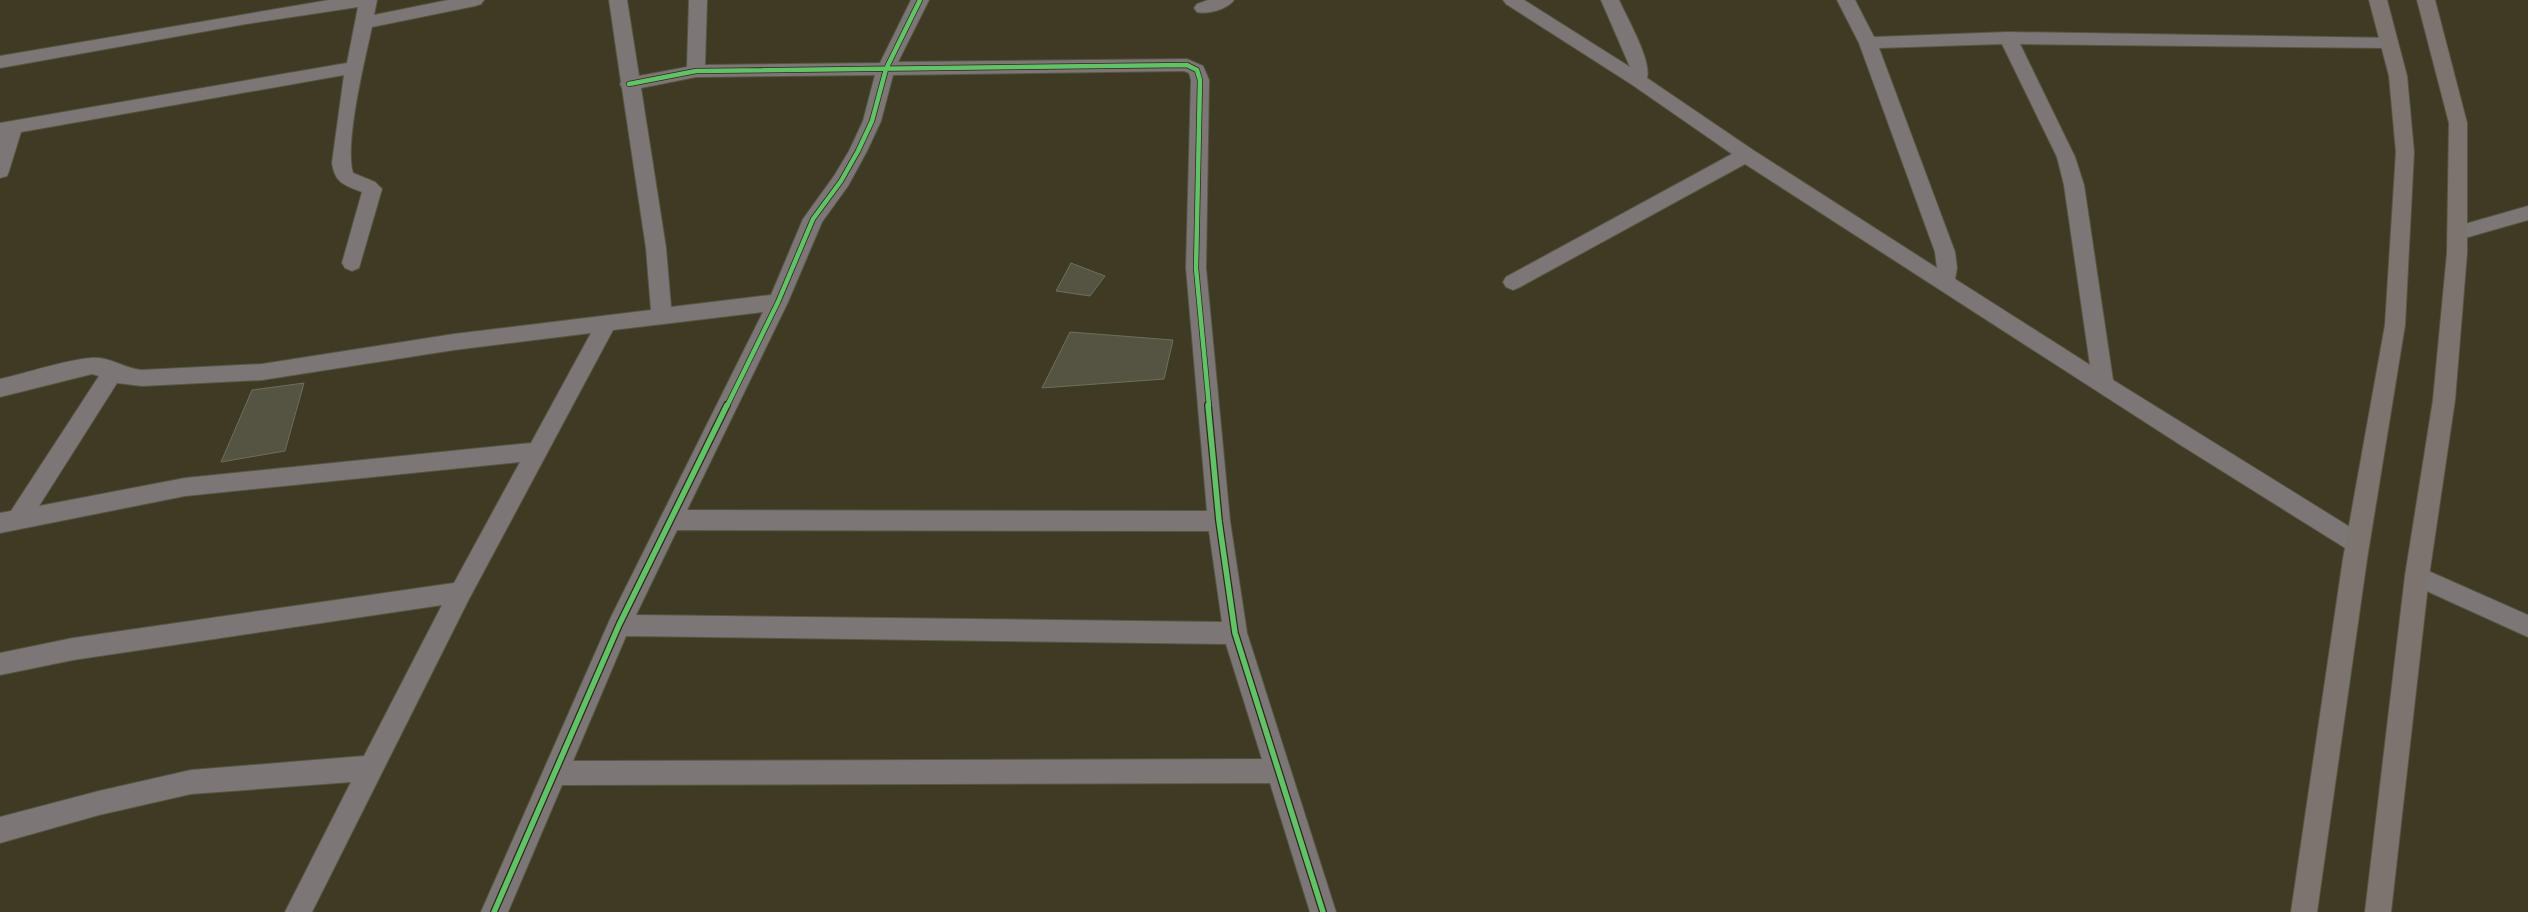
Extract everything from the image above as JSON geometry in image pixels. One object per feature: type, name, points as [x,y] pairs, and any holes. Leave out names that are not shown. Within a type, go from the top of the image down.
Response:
[{"type":"main road","points":[[2304,912],[2358,544],[2396,309],[2405,152],[2398,76],[2378,0]]},
{"type":"main road","points":[[2378,912],[2417,576],[2444,400],[2458,233],[2458,123],[2426,0]]},
{"type":"street","points":[[0,62],[246,18],[367,0],[356,67],[342,135],[342,173],[348,180],[366,185],[372,189],[352,263]]},
{"type":"street","points":[[364,23],[475,0]]},
{"type":"street","points":[[618,0],[656,248],[662,316]]},
{"type":"street","points":[[696,71],[698,0]]},
{"type":"street","points":[[494,912],[619,625],[778,302],[813,219],[841,181],[858,152],[872,121],[886,69],[920,0]]},
{"type":"street","points":[[1203,8],[1225,0]]},
{"type":"street","points":[[1512,0],[1637,80],[1746,155],[2104,384],[2358,544]]},
{"type":"street","points":[[1610,0],[1637,60],[1640,71],[1637,80]]},
{"type":"street","points":[[1846,0],[1868,43],[1923,196],[1946,252],[1947,268],[1944,282]]},
{"type":"street","points":[[1868,43],[2008,38],[2389,42]]},
{"type":"street","points":[[2008,38],[2066,157],[2074,185],[2104,384]]},
{"type":"street","points":[[630,84],[696,71],[1187,65],[1197,70],[1200,80],[1196,268],[1220,522],[1235,633],[1277,771],[1323,912]]},
{"type":"street","points":[[0,171],[6,128],[356,67]]},
{"type":"street","points":[[1513,282],[1746,155]]},
{"type":"street","points":[[2458,233],[2528,213]]},
{"type":"street","points":[[0,388],[92,366],[114,370],[124,377],[142,378],[262,372],[454,342],[778,302]]},
{"type":"street","points":[[298,912],[461,592],[606,323]]},
{"type":"street","points":[[9,521],[114,370]]},
{"type":"street","points":[[9,521],[185,487],[537,451]]},
{"type":"street","points":[[672,520],[1220,522]]},
{"type":"street","points":[[2417,576],[2528,626]]},
{"type":"street","points":[[0,664],[73,649],[461,592]]},
{"type":"street","points":[[619,625],[1235,633]]},
{"type":"street","points":[[0,830],[99,803],[191,782],[371,768]]},
{"type":"street","points":[[554,773],[1277,771]]},
{"type":"building","points":[[1071,263],[1105,276],[1090,296],[1056,291]]},
{"type":"building","points":[[1070,332],[1173,340],[1164,379],[1042,388]]},
{"type":"building","points":[[304,383],[285,451],[221,462],[252,390]]},
{"type":"cycle path","points":[[494,912],[619,625],[778,302],[813,219],[841,181],[858,151],[872,121],[886,69],[920,0]]},
{"type":"cycle path","points":[[629,84],[696,71],[1187,65],[1197,70],[1200,80],[1196,268],[1219,521],[1235,633],[1323,912]]}]
